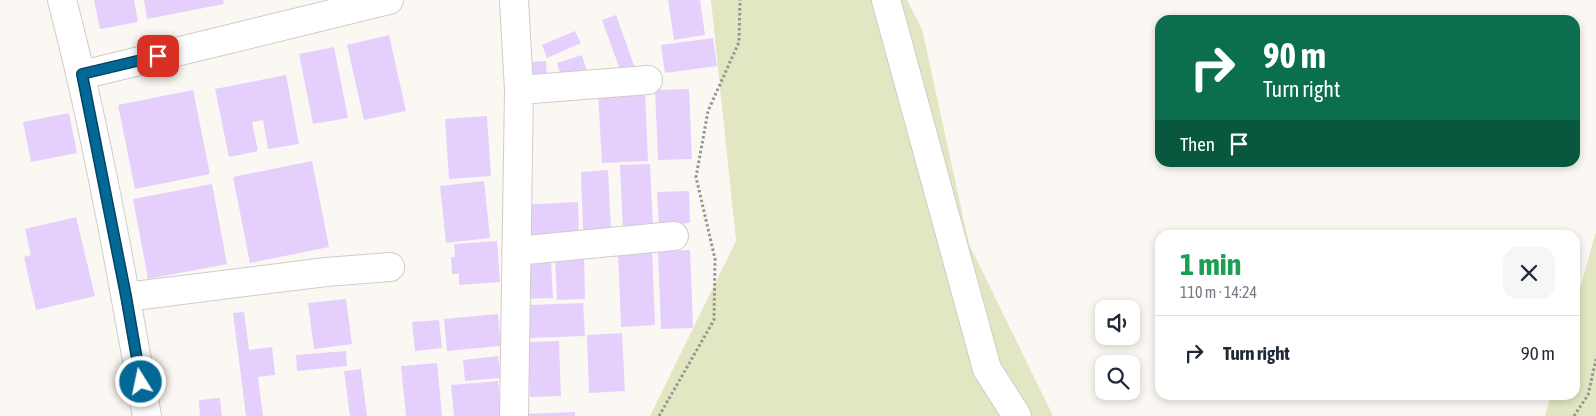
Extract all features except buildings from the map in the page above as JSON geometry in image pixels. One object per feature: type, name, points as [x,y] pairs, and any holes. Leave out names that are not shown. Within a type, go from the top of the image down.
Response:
[{"type":"street","points":[[62,0],[82,74],[126,296],[147,416]]},
{"type":"street","points":[[82,74],[389,0]]},
{"type":"street","points":[[514,0],[519,90],[514,416]]},
{"type":"street","points":[[886,0],[987,369],[1017,416]]},
{"type":"street","points":[[519,90],[648,80]]},
{"type":"street","points":[[516,250],[674,236]]},
{"type":"street","points":[[126,296],[326,272],[390,267]]},
{"type":"path","points":[[660,416],[714,320],[716,259],[696,177],[708,111],[739,42],[740,0]]},
{"type":"path","points":[[1574,416],[1588,395],[1596,359]]},
{"type":"green space","points":[[711,0],[907,0],[922,29],[969,244],[1053,416],[650,416],[736,241]]},
{"type":"green space","points":[[1596,231],[1596,416],[1545,416],[1550,400],[1580,400],[1580,289]]},
{"type":"route","points":[[141,382],[82,74],[158,56]]}]
